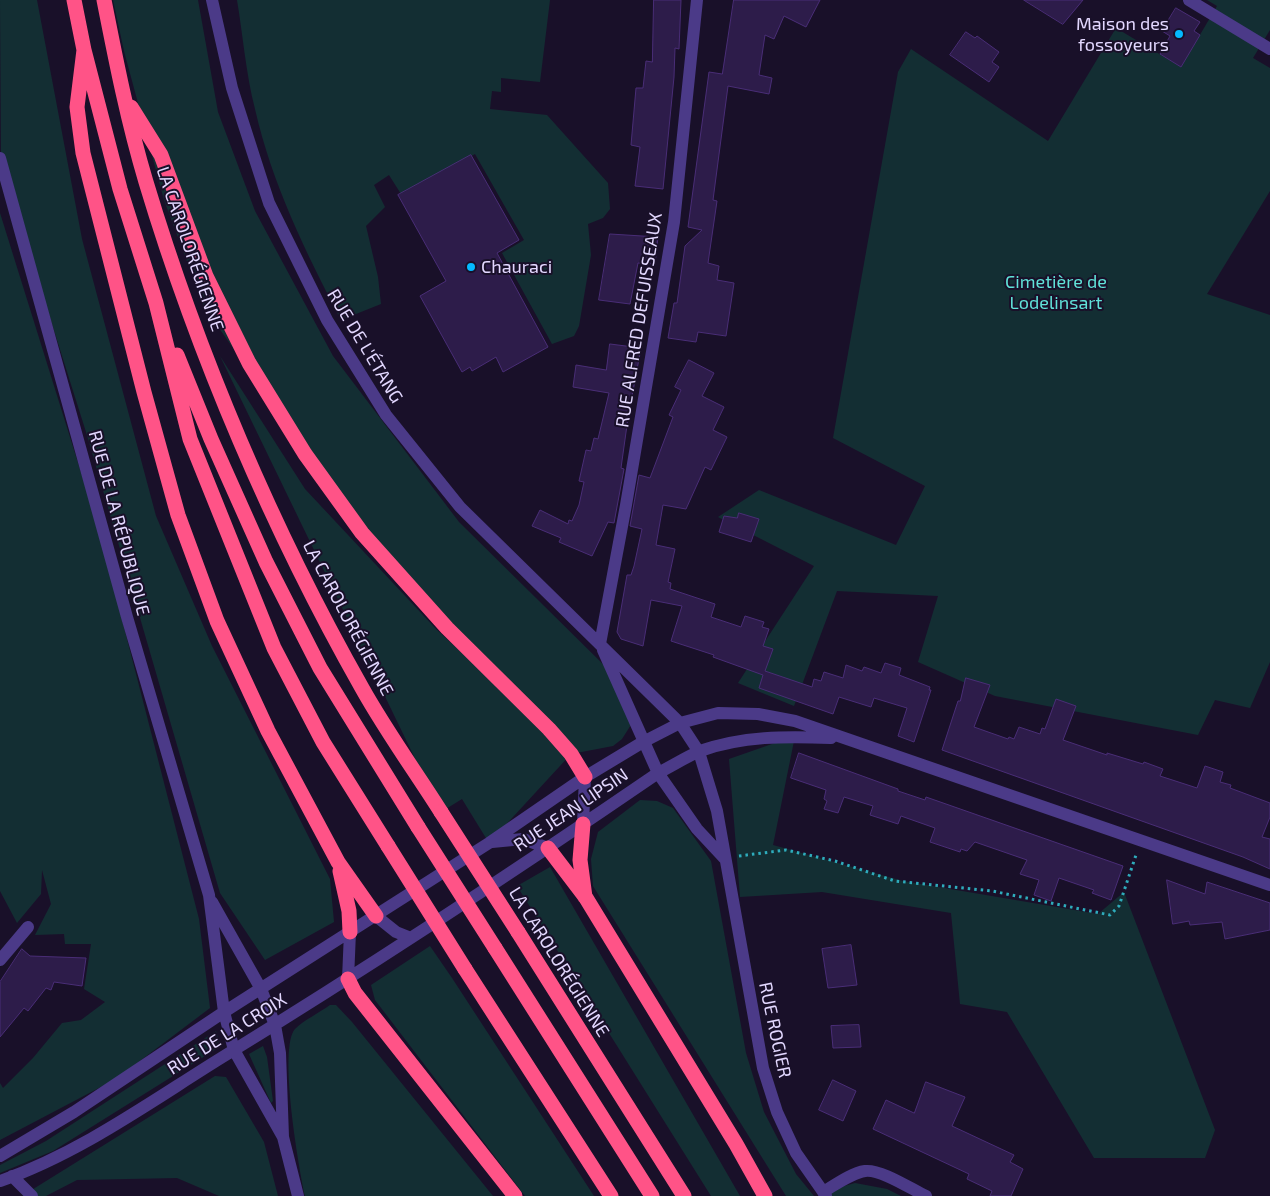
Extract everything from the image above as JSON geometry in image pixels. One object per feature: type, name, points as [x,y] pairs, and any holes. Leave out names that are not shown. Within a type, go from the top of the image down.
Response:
[{"type":"highway","points":[[74,0],[84,50],[120,189],[156,303],[190,439],[274,648],[323,742],[465,969],[611,1196]]},
{"type":"highway","name":"LA CAROLORÉGIENNE","points":[[104,0],[124,95],[146,181],[182,292],[240,438],[290,550],[362,689],[684,1196]]},
{"type":"highway","points":[[84,50],[77,107],[83,153],[144,392],[178,515],[217,621],[264,723],[338,862],[376,916]]},
{"type":"highway","points":[[124,95],[161,155],[206,276],[249,363],[305,454],[362,534],[447,628],[549,728],[571,754],[585,777]]},
{"type":"highway","points":[[156,303],[211,438],[266,562],[320,668],[418,827],[652,1196]]},
{"type":"highway","points":[[583,824],[580,860],[586,898]]},
{"type":"highway","points":[[548,848],[586,898],[736,1144],[765,1196]]},
{"type":"highway","points":[[338,862],[349,911],[350,932]]},
{"type":"highway","points":[[348,979],[355,993],[516,1196]]},
{"type":"street","name":"RUE DE L'ÉTANG","points":[[212,0],[232,88],[270,203],[327,320],[386,415],[460,507],[680,723],[700,752]]},
{"type":"street","name":"RUE ALFRED DEFUISSEAUX","points":[[600,644],[674,222],[697,0]]},
{"type":"street","points":[[1189,0],[1270,49]]},
{"type":"street","name":"RUE DE LA RÉPUBLIQUE","points":[[0,158],[127,617],[209,895],[224,1012],[234,1050],[283,1137]]},
{"type":"street","name":"RUE DE L'ÉTANG","points":[[600,644],[658,773]]},
{"type":"street","name":"RUE JEAN LIPSIN","points":[[443,870],[489,843],[585,777],[643,742],[680,723],[718,713],[758,714],[795,721],[844,739]]},
{"type":"street","name":"RUE JEAN LIPSIN","points":[[464,902],[548,848],[658,773],[700,752],[739,741],[785,736],[844,739]]},
{"type":"street","points":[[844,739],[1270,885]]},
{"type":"street","name":"RUE ROGIER","points":[[700,752],[717,812],[763,1068],[777,1112],[796,1153],[824,1194]]},
{"type":"street","points":[[658,773],[698,829],[724,858]]},
{"type":"street","points":[[583,824],[585,777]]},
{"type":"street","points":[[489,843],[523,839],[548,848]]},
{"type":"street","name":"RUE DE LA CROIX","points":[[0,1156],[74,1112],[224,1012],[376,916],[443,870]]},
{"type":"street","name":"RUE DE LA RÉPUBLIQUE","points":[[209,895],[261,989],[275,1025],[280,1053],[283,1137],[298,1196]]},
{"type":"street","name":"RUE DE LA CROIX","points":[[6,1178],[61,1157],[348,979],[464,902]]},
{"type":"street","points":[[376,916],[396,932],[411,938]]},
{"type":"street","points":[[0,960],[28,927]]},
{"type":"street","points":[[348,979],[350,932]]},
{"type":"street","points":[[824,1194],[854,1175],[875,1172],[926,1196]]},
{"type":"street","points":[[6,1178],[32,1196]]},
{"type":"path","points":[[724,858],[786,850],[835,861],[895,881],[992,891],[1110,915],[1119,906],[1141,841]]},
{"type":"green space","points":[[0,0],[37,0],[82,239],[156,516],[212,646],[330,879],[334,922],[265,960],[220,893],[86,432],[1,162]]},
{"type":"green space","points":[[113,0],[198,0],[218,112],[255,211],[333,356],[459,522],[614,675],[634,720],[622,739],[613,746],[571,754],[489,843],[462,799],[441,812],[220,356],[305,489],[436,629],[561,745],[428,606],[287,424],[204,307],[164,200],[124,51]]},
{"type":"green space","points":[[237,0],[550,0],[540,82],[501,78],[501,92],[492,91],[490,109],[547,115],[608,183],[610,209],[603,218],[588,224],[591,255],[579,326],[574,336],[552,344],[502,253],[524,240],[475,154],[401,194],[389,175],[374,185],[385,207],[366,226],[378,277],[381,304],[341,320],[291,218],[262,137],[247,69]]},
{"type":"green space","name":"Cimetière de Lodelinsart","points":[[1207,0],[1270,0],[1270,30],[1253,58],[1270,68],[1270,191],[1207,294],[1270,315],[1270,662],[1250,708],[1215,700],[1198,735],[995,696],[918,662],[938,596],[837,591],[794,706],[738,683],[814,566],[718,517],[759,490],[896,545],[925,486],[833,438],[898,72],[911,49],[1048,141],[1116,28],[1181,67],[1217,6]]},
{"type":"green space","points":[[0,213],[99,530],[199,919],[210,1008],[116,1079],[0,1140],[0,1083],[3,1088],[33,1058],[62,1023],[81,1020],[105,1002],[84,989],[91,944],[65,944],[64,934],[35,935],[51,904],[42,870],[41,894],[17,923],[0,891]]},
{"type":"green space","points":[[795,736],[773,845],[903,881],[1098,914],[1124,892],[1215,1130],[1205,1158],[1094,1158],[1007,1012],[960,1004],[951,913],[822,892],[740,897],[729,759]]},
{"type":"green space","points":[[640,800],[657,801],[673,808],[711,861],[746,1053],[764,1112],[796,1174],[814,1196],[786,1196],[593,886],[591,859],[598,832]]},
{"type":"green space","points":[[550,867],[740,1196],[711,1196],[517,886]]},
{"type":"green space","points":[[430,946],[594,1196],[525,1196],[375,1000],[371,985]]},
{"type":"green space","points":[[330,1005],[336,1005],[352,1022],[493,1196],[305,1196],[291,1110],[289,1083],[290,1041],[295,1029]]},
{"type":"green space","points":[[216,1031],[221,1046],[53,1151],[0,1173],[0,1165],[46,1141]]},
{"type":"green space","points":[[263,1046],[267,1057],[273,1101],[271,1103],[249,1054]]},
{"type":"green space","points":[[215,1076],[226,1077],[264,1142],[278,1196],[219,1196],[177,1178],[77,1180],[46,1196],[22,1196]]},
{"type":"green space","points":[[855,1183],[887,1189],[901,1196],[826,1196],[823,1192]]},
{"type":"building","points":[[654,0],[681,0],[679,49],[675,48],[663,189],[635,186],[640,147],[631,145],[636,88],[643,88],[646,61],[652,62]]},
{"type":"building","points":[[734,0],[820,0],[806,27],[784,16],[774,39],[765,35],[759,75],[772,78],[769,94],[728,86],[713,200],[717,201],[708,263],[719,266],[717,280],[734,283],[726,336],[698,332],[696,342],[668,338],[674,303],[677,303],[685,246],[702,230],[688,227],[709,72],[722,74]]},
{"type":"building","points":[[1024,0],[1083,0],[1063,24]]},
{"type":"building","name":"Maison des fossoyeurs","points":[[1176,8],[1200,22],[1194,31],[1200,35],[1181,67],[1160,54],[1170,36],[1162,31]]},
{"type":"building","points":[[966,32],[975,38],[977,36],[999,52],[992,62],[999,67],[989,82],[950,55]]},
{"type":"building","name":"Chauraci","points":[[471,155],[519,240],[497,253],[548,347],[503,372],[496,357],[472,371],[470,367],[462,372],[420,296],[446,281],[398,195]]},
{"type":"building","points":[[610,234],[658,237],[655,264],[638,263],[630,304],[599,300]]},
{"type":"building","points":[[610,344],[641,348],[628,418],[621,468],[624,469],[614,523],[608,522],[592,556],[559,542],[561,538],[532,526],[540,510],[568,524],[569,520],[572,521],[579,505],[584,482],[579,481],[586,450],[591,451],[594,438],[598,439],[609,393],[573,387],[576,365],[606,370]]},
{"type":"building","points":[[689,360],[714,373],[702,396],[724,407],[713,430],[727,437],[711,470],[705,467],[686,509],[663,505],[656,545],[675,549],[668,582],[671,583],[670,589],[715,604],[711,617],[741,627],[745,616],[764,622],[762,627],[769,629],[763,646],[773,649],[765,671],[812,687],[814,679],[821,681],[824,672],[843,678],[846,665],[862,671],[864,667],[881,673],[885,663],[901,668],[899,675],[930,687],[929,690],[931,690],[914,742],[898,736],[907,708],[874,698],[871,707],[839,697],[833,714],[759,688],[763,675],[713,657],[714,655],[671,641],[682,606],[651,600],[643,646],[621,639],[617,632],[627,575],[631,575],[634,566],[642,529],[630,526],[639,475],[650,478],[673,417],[669,415],[681,390],[675,387]]},
{"type":"building","points":[[739,513],[759,519],[751,542],[719,532],[724,516],[737,518]]},
{"type":"building","points":[[966,678],[990,685],[974,727],[1008,739],[1009,737],[1014,739],[1019,727],[1040,734],[1042,728],[1045,729],[1056,699],[1076,706],[1063,740],[1107,755],[1107,753],[1143,764],[1144,762],[1163,769],[1160,776],[1197,788],[1205,766],[1223,772],[1220,782],[1231,785],[1230,788],[1270,803],[1270,817],[1262,837],[1270,839],[1270,869],[1243,857],[942,750],[958,701],[960,701]]},
{"type":"building","points":[[799,753],[898,789],[898,791],[925,800],[926,797],[1123,866],[1111,900],[1092,893],[1094,890],[1059,878],[1051,901],[1034,895],[1039,880],[1020,874],[1027,860],[975,842],[967,851],[961,849],[960,852],[930,842],[935,828],[901,816],[898,824],[870,815],[873,806],[844,797],[838,813],[824,809],[827,801],[824,799],[826,790],[791,778]]},
{"type":"building","points":[[1167,880],[1205,894],[1207,882],[1270,903],[1270,930],[1225,939],[1222,922],[1190,925],[1189,921],[1173,924]]},
{"type":"building","points":[[851,945],[857,985],[828,988],[822,949]]},
{"type":"building","points":[[22,949],[30,956],[86,958],[82,986],[54,982],[51,990],[46,988],[28,1011],[24,1008],[0,1037],[0,982]]},
{"type":"building","points":[[859,1025],[861,1047],[833,1048],[831,1026]]},
{"type":"building","points":[[833,1080],[856,1091],[843,1121],[819,1110]]},
{"type":"building","points":[[926,1082],[965,1097],[952,1126],[1014,1155],[1010,1162],[1023,1169],[1011,1196],[990,1196],[992,1191],[967,1179],[969,1174],[873,1129],[886,1100],[914,1113]]},
{"type":"place","name":"Maison des fossoyeurs","points":[[1179,34]]},
{"type":"place","name":"Chauraci","points":[[471,267]]}]
